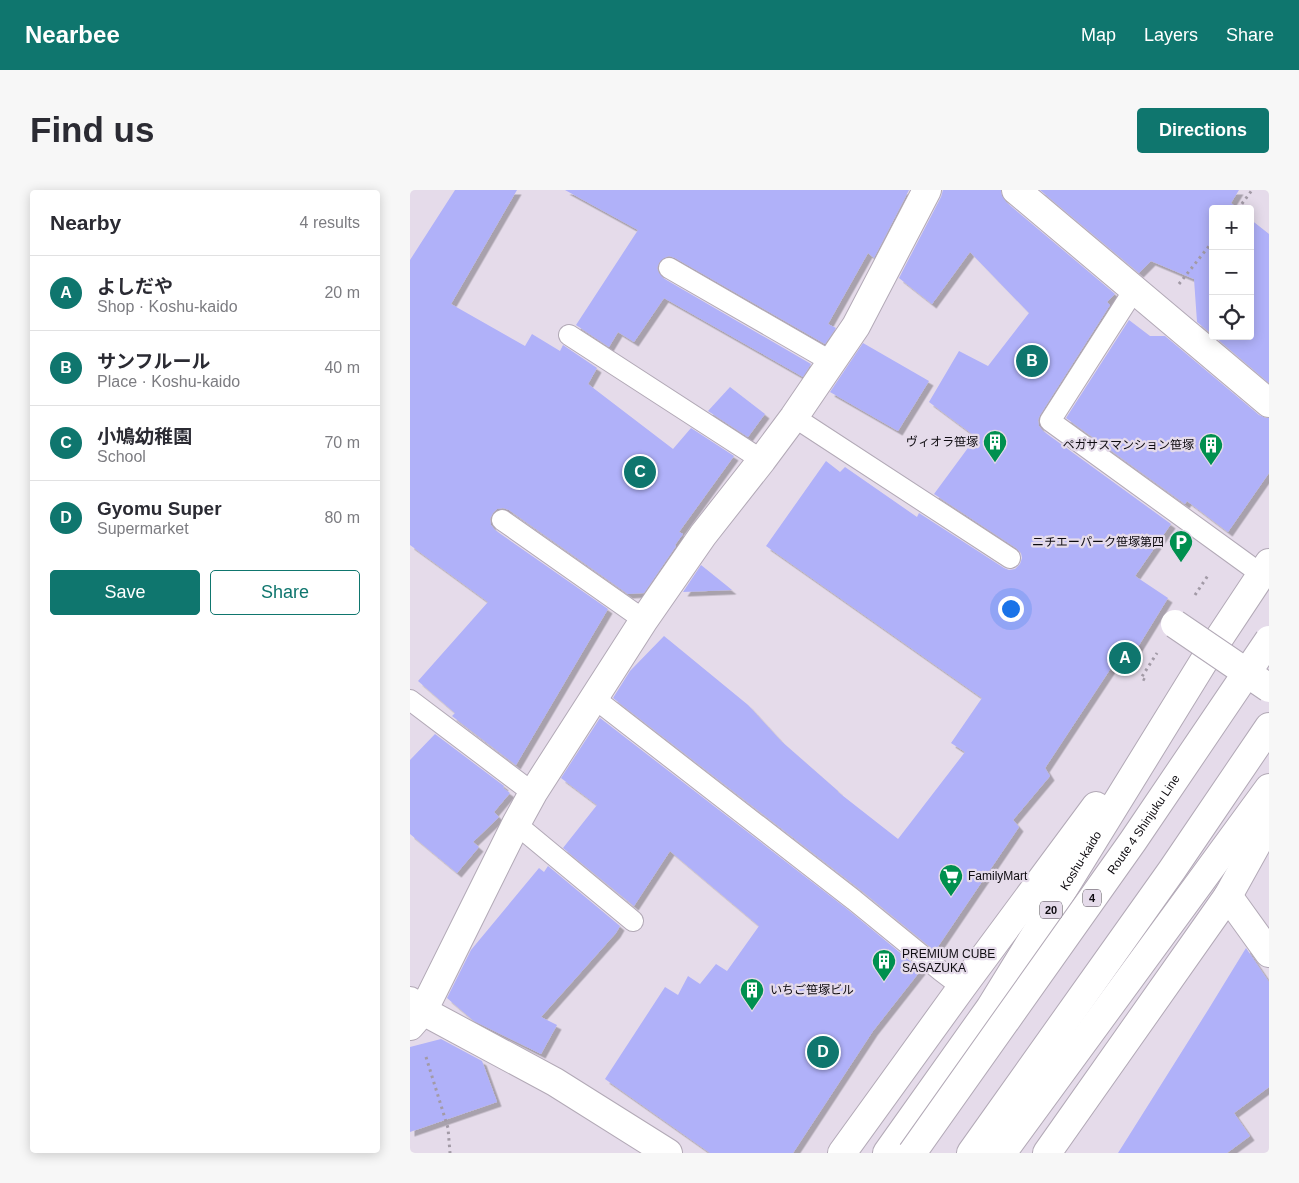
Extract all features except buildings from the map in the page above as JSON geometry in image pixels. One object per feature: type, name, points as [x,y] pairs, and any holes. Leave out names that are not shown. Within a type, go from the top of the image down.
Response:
[{"type":"main road","points":[[668,1153],[556,1082],[414,1015],[533,793],[644,620],[703,535],[794,417],[856,326],[927,190]]},
{"type":"main road","points":[[1016,190],[1269,403]]},
{"type":"main road","name":"Koshu-kaido","points":[[887,1153],[990,1008],[1204,661],[1265,569]]},
{"type":"main road","points":[[1175,624],[1269,688]]},
{"type":"main road","name":"Route 4 Shinjuku Line","points":[[912,1153],[1133,841],[1269,640]]},
{"type":"main road","points":[[842,1153],[962,987],[1204,661]]},
{"type":"main road","points":[[971,1153],[1172,870],[1269,727]]},
{"type":"main road","points":[[1002,1153],[1269,788]]},
{"type":"main road","points":[[1047,1153],[1228,896],[1269,822]]},
{"type":"main road","points":[[1228,896],[1269,953]]},
{"type":"lane","points":[[669,268],[832,362]]},
{"type":"lane","points":[[1134,290],[1050,421],[1265,569]]},
{"type":"lane","points":[[569,335],[762,460]]},
{"type":"lane","points":[[794,417],[1010,558]]},
{"type":"lane","points":[[502,520],[644,620]]},
{"type":"lane","points":[[594,698],[854,900],[962,987]]},
{"type":"lane","points":[[410,700],[533,793]]},
{"type":"lane","points":[[516,824],[633,921]]},
{"type":"path","points":[[1241,205],[1252,190]]},
{"type":"path","points":[[1159,311],[1209,246]]},
{"type":"path","points":[[414,1015],[448,1128],[450,1153]]},
{"type":"place","name":"サンフルール","points":[[1032,361]]},
{"type":"place","name":"ヴィオラ笹塚","points":[[995,463]]},
{"type":"place","name":"ペガサスマンション笹塚","points":[[1211,466]]},
{"type":"place","name":"小鳩幼稚園","points":[[640,472]]},
{"type":"place","name":"ニチエーパーク笹塚第四","points":[[1181,563]]},
{"type":"place","name":"よしだや","points":[[1125,658]]},
{"type":"place","name":"FamilyMart","points":[[951,897]]},
{"type":"place","name":"PREMIUM CUBE SASAZUKA","points":[[884,982]]},
{"type":"place","name":"いちご笹塚ビル","points":[[752,1011]]},
{"type":"place","name":"Gyomu Super","points":[[823,1052]]}]
